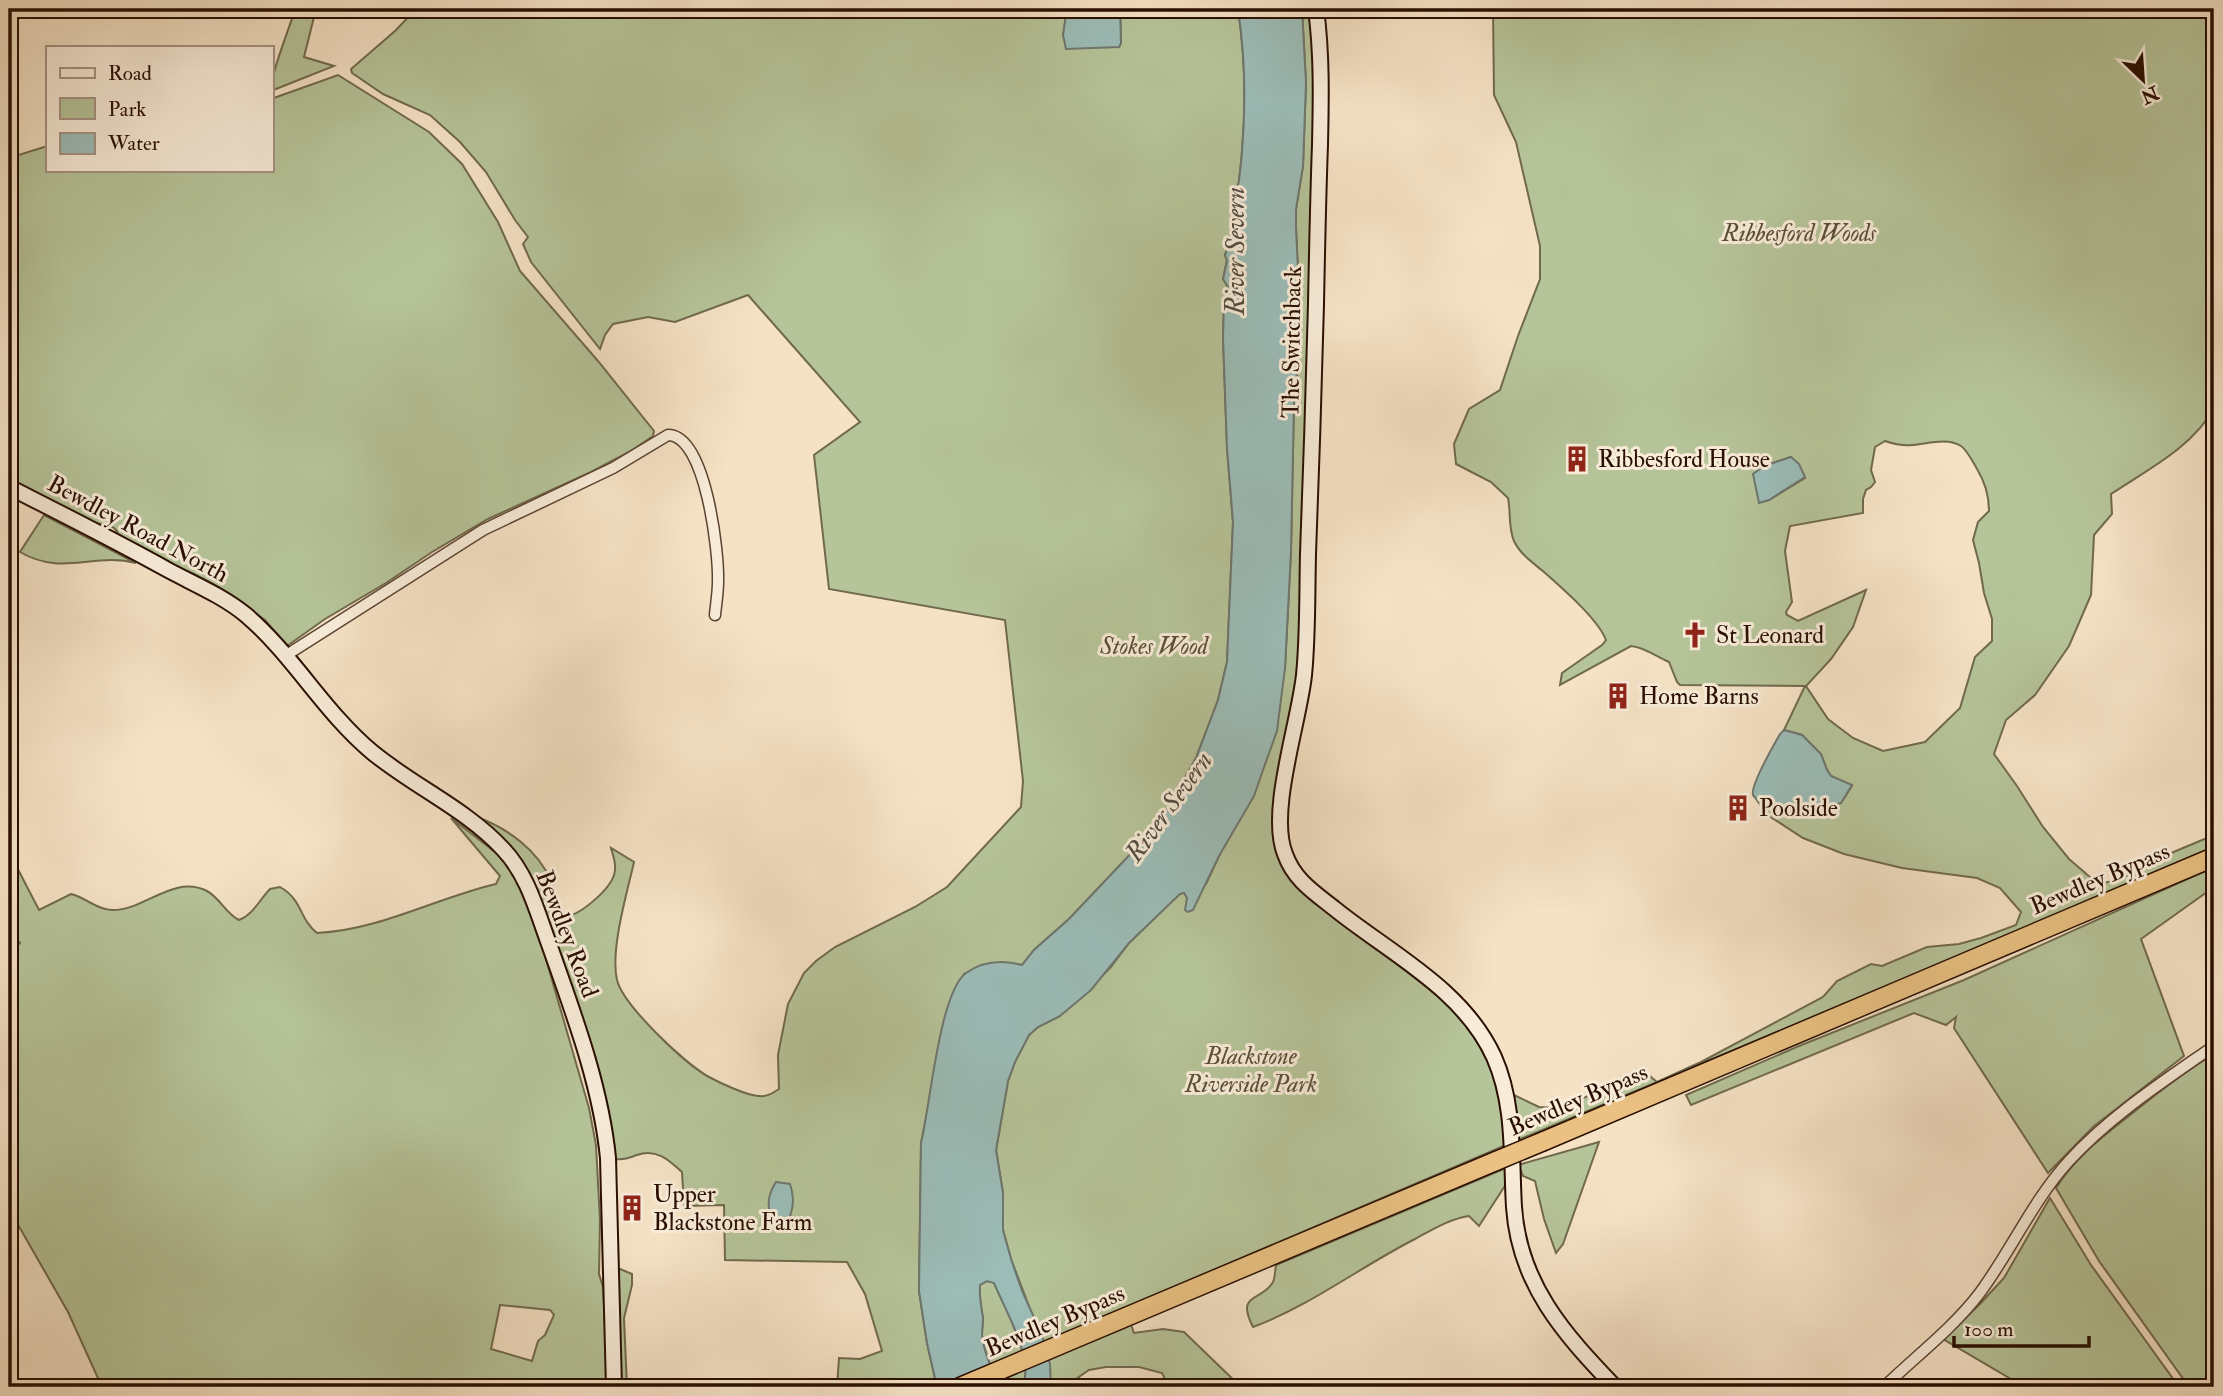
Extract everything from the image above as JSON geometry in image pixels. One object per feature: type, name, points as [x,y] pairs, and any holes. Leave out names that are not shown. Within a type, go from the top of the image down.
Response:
[{"type":"highway","name":"Bewdley Bypass","points":[[960,1387],[2214,858]]},
{"type":"main road","name":"The Switchback","points":[[1316,9],[1321,67],[1304,676],[1279,819],[1283,849],[1299,880],[1438,986],[1480,1031],[1495,1060],[1506,1092],[1514,1211],[1523,1257],[1548,1309],[1565,1333],[1615,1387]]},
{"type":"main road","name":"Bewdley Road North","points":[[9,487],[220,598],[244,614]]},
{"type":"main road","name":"Bewdley Road","points":[[244,614],[363,744],[489,836],[504,850],[523,877],[562,980],[593,1079],[603,1124],[608,1166],[614,1387]]},
{"type":"street","points":[[285,656],[483,530],[613,468],[668,435],[674,435],[684,442],[696,461],[704,484],[716,554],[718,583],[715,615]]},
{"type":"street","points":[[1884,1387],[1971,1304],[2037,1201],[2076,1154],[2122,1114],[2214,1046]]},
{"type":"green space","points":[[295,9],[316,9],[304,57],[334,66],[273,90],[277,62]]},
{"type":"green space","name":"Stokes Wood","points":[[416,9],[1067,9],[1063,36],[1119,47],[1120,9],[1238,9],[1243,62],[1243,133],[1238,186],[1223,279],[1228,287],[1224,305],[1223,337],[1233,522],[1227,662],[1218,700],[1196,758],[1159,824],[1022,965],[991,963],[964,974],[947,1012],[921,1143],[919,1291],[937,1387],[837,1387],[839,1358],[860,1359],[882,1351],[865,1294],[847,1262],[725,1260],[724,1205],[684,1206],[682,1172],[662,1156],[644,1153],[615,1159],[596,1066],[546,913],[524,866],[477,817],[510,834],[538,859],[551,881],[564,917],[587,906],[609,884],[615,867],[611,848],[634,862],[620,921],[616,953],[615,968],[622,991],[656,1033],[698,1070],[741,1092],[765,1096],[779,1089],[778,1055],[788,1004],[804,973],[835,947],[915,907],[947,887],[1021,807],[1023,781],[1005,620],[829,589],[814,455],[860,422],[748,295],[675,322],[648,317],[613,324],[600,349],[531,262],[523,244],[528,237],[486,172],[460,142],[430,115],[383,94],[352,73],[351,69]]},
{"type":"green space","name":"Blackstone Riverside Park","points":[[1302,9],[1310,9],[1315,67],[1301,667],[1273,832],[1307,893],[1450,1005],[1482,1045],[1500,1093],[1506,1145],[1043,1343],[1011,1259],[1003,1230],[1003,1193],[996,1150],[1008,1081],[1029,1035],[1038,1027],[1060,1016],[1110,968],[1129,943],[1180,893],[1184,892],[1187,898],[1206,884],[1219,856],[1285,668],[1294,402],[1301,333],[1296,209],[1303,166],[1306,83]]},
{"type":"green space","name":"Ribbesford Woods","points":[[1493,9],[2214,9],[2214,182],[2210,192],[2214,206],[2214,408],[2205,422],[2182,446],[2111,494],[2112,514],[2094,535],[2091,595],[2069,646],[2035,695],[2006,720],[1994,754],[2043,827],[2069,859],[2098,884],[2118,880],[2164,856],[2214,835],[2214,847],[1658,1082],[1823,997],[1837,981],[1871,964],[1882,966],[1927,947],[1959,944],[1981,938],[2016,925],[2021,912],[2000,888],[1977,878],[1902,868],[1844,854],[1803,838],[1766,814],[1757,800],[1811,811],[1841,803],[1852,786],[1831,776],[1821,754],[1802,735],[1784,730],[1805,686],[1680,685],[1669,662],[1646,650],[1631,646],[1560,685],[1562,673],[1606,640],[1579,604],[1517,546],[1511,530],[1508,498],[1491,482],[1456,464],[1454,444],[1469,409],[1500,390],[1540,279],[1540,246],[1516,142],[1494,95]],"holes":[[[1885,441],[1905,445],[1943,441],[1955,443],[1965,450],[1980,474],[1989,511],[1978,522],[1973,540],[1992,619],[1992,641],[1975,657],[1960,708],[1925,742],[1883,751],[1853,738],[1828,719],[1806,686],[1831,659],[1853,627],[1866,590],[1798,621],[1786,612],[1792,602],[1785,551],[1790,526],[1863,513],[1866,490],[1875,482],[1871,470],[1875,447]],[[1791,457],[1805,478],[1769,500],[1759,502],[1764,466]]]},
{"type":"green space","points":[[338,75],[429,132],[462,164],[498,222],[520,271],[654,431],[653,436],[631,451],[488,519],[325,619],[287,646],[265,620],[214,585],[119,536],[113,527],[95,524],[9,479],[9,158],[46,146],[46,172],[273,172],[273,98]]},
{"type":"green space","points":[[44,515],[136,563],[106,560],[50,563],[20,552]]},
{"type":"green space","points":[[451,818],[499,855],[513,872],[537,928],[589,1108],[596,1145],[600,1220],[599,1274],[603,1287],[608,1387],[102,1387],[68,1312],[9,1209],[9,954],[20,943],[9,931],[9,852],[39,910],[71,894],[96,906],[112,910],[124,909],[170,890],[194,887],[212,894],[239,920],[252,911],[270,889],[280,887],[293,898],[311,928],[317,933],[340,931],[386,920],[496,884],[500,876]],"holes":[[[500,1305],[550,1310],[554,1315],[545,1335],[538,1341],[532,1361],[491,1349]]]},
{"type":"green space","points":[[2214,867],[2214,887],[2141,939],[2184,1056],[2093,1127],[2048,1173],[1954,1028],[1956,1017],[1946,1025],[1914,1013],[1691,1105],[1686,1095],[1964,980]]},
{"type":"green space","points":[[2214,1054],[2214,1387],[2189,1387],[2099,1261],[2056,1188],[2082,1156],[2102,1138],[2193,1067]]},
{"type":"green space","points":[[1646,1073],[1657,1082],[1518,1140],[1514,1095],[1539,1107],[1558,1108]]},
{"type":"green space","points":[[1599,1142],[1563,1244],[1556,1253],[1535,1181],[1523,1176],[1518,1165]]},
{"type":"green space","points":[[1506,1168],[1508,1181],[1479,1226],[1469,1216],[1448,1222],[1295,1308],[1253,1327],[1247,1308],[1252,1299],[1263,1293],[1273,1282],[1276,1265]]},
{"type":"green space","points":[[2050,1198],[2091,1265],[2179,1387],[2022,1387],[1943,1339],[2004,1278]]},
{"type":"green space","points":[[620,1269],[632,1274],[624,1318],[627,1387],[618,1387],[615,1274]]},
{"type":"green space","points":[[987,1281],[994,1282],[1022,1348],[1025,1362],[1023,1387],[1000,1387],[986,1355],[982,1335],[980,1285]]},
{"type":"green space","points":[[1130,1322],[1134,1333],[1163,1329],[1184,1332],[1241,1387],[1169,1387],[1162,1373],[1139,1367],[1106,1367],[1089,1370],[1068,1387],[1051,1387],[1048,1359],[1127,1327],[1126,1323]]},
{"type":"water","points":[[1067,9],[1120,9],[1119,47],[1066,49],[1063,35]]},
{"type":"water","name":"River Severn","points":[[1238,9],[1302,9],[1306,83],[1303,166],[1296,209],[1301,333],[1294,402],[1285,668],[1277,731],[1254,796],[1219,856],[1193,910],[1185,910],[1187,898],[1184,893],[1180,894],[1129,943],[1091,990],[1060,1016],[1038,1027],[1029,1035],[1008,1081],[996,1150],[1003,1193],[1003,1230],[1022,1291],[1042,1335],[1050,1364],[1051,1387],[1023,1387],[1025,1362],[1022,1348],[994,1283],[987,1281],[980,1285],[982,1335],[986,1355],[1000,1387],[937,1387],[919,1291],[921,1143],[942,1026],[949,1003],[957,985],[966,973],[973,969],[993,963],[1022,965],[1159,824],[1196,758],[1218,700],[1227,662],[1233,522],[1223,337],[1224,305],[1228,287],[1223,279],[1238,186],[1243,133],[1243,62]]},
{"type":"water","points":[[1791,457],[1799,464],[1805,477],[1769,500],[1759,503],[1753,474],[1764,466]]},
{"type":"water","points":[[1784,730],[1802,735],[1821,754],[1831,776],[1852,785],[1841,803],[1811,811],[1757,800],[1753,795],[1759,774]]},
{"type":"water","points":[[776,1182],[790,1184],[792,1193],[791,1214],[789,1219],[783,1222],[772,1221],[769,1211],[769,1197]]},
{"type":"place","name":"Ribbesford House","points":[[1577,459]]},
{"type":"place","name":"St Leonard","points":[[1695,635]]},
{"type":"place","name":"Home Barns","points":[[1618,696]]},
{"type":"place","name":"Poolside","points":[[1738,808]]},
{"type":"place","name":"Upper Blackstone Farm","points":[[632,1208]]}]
